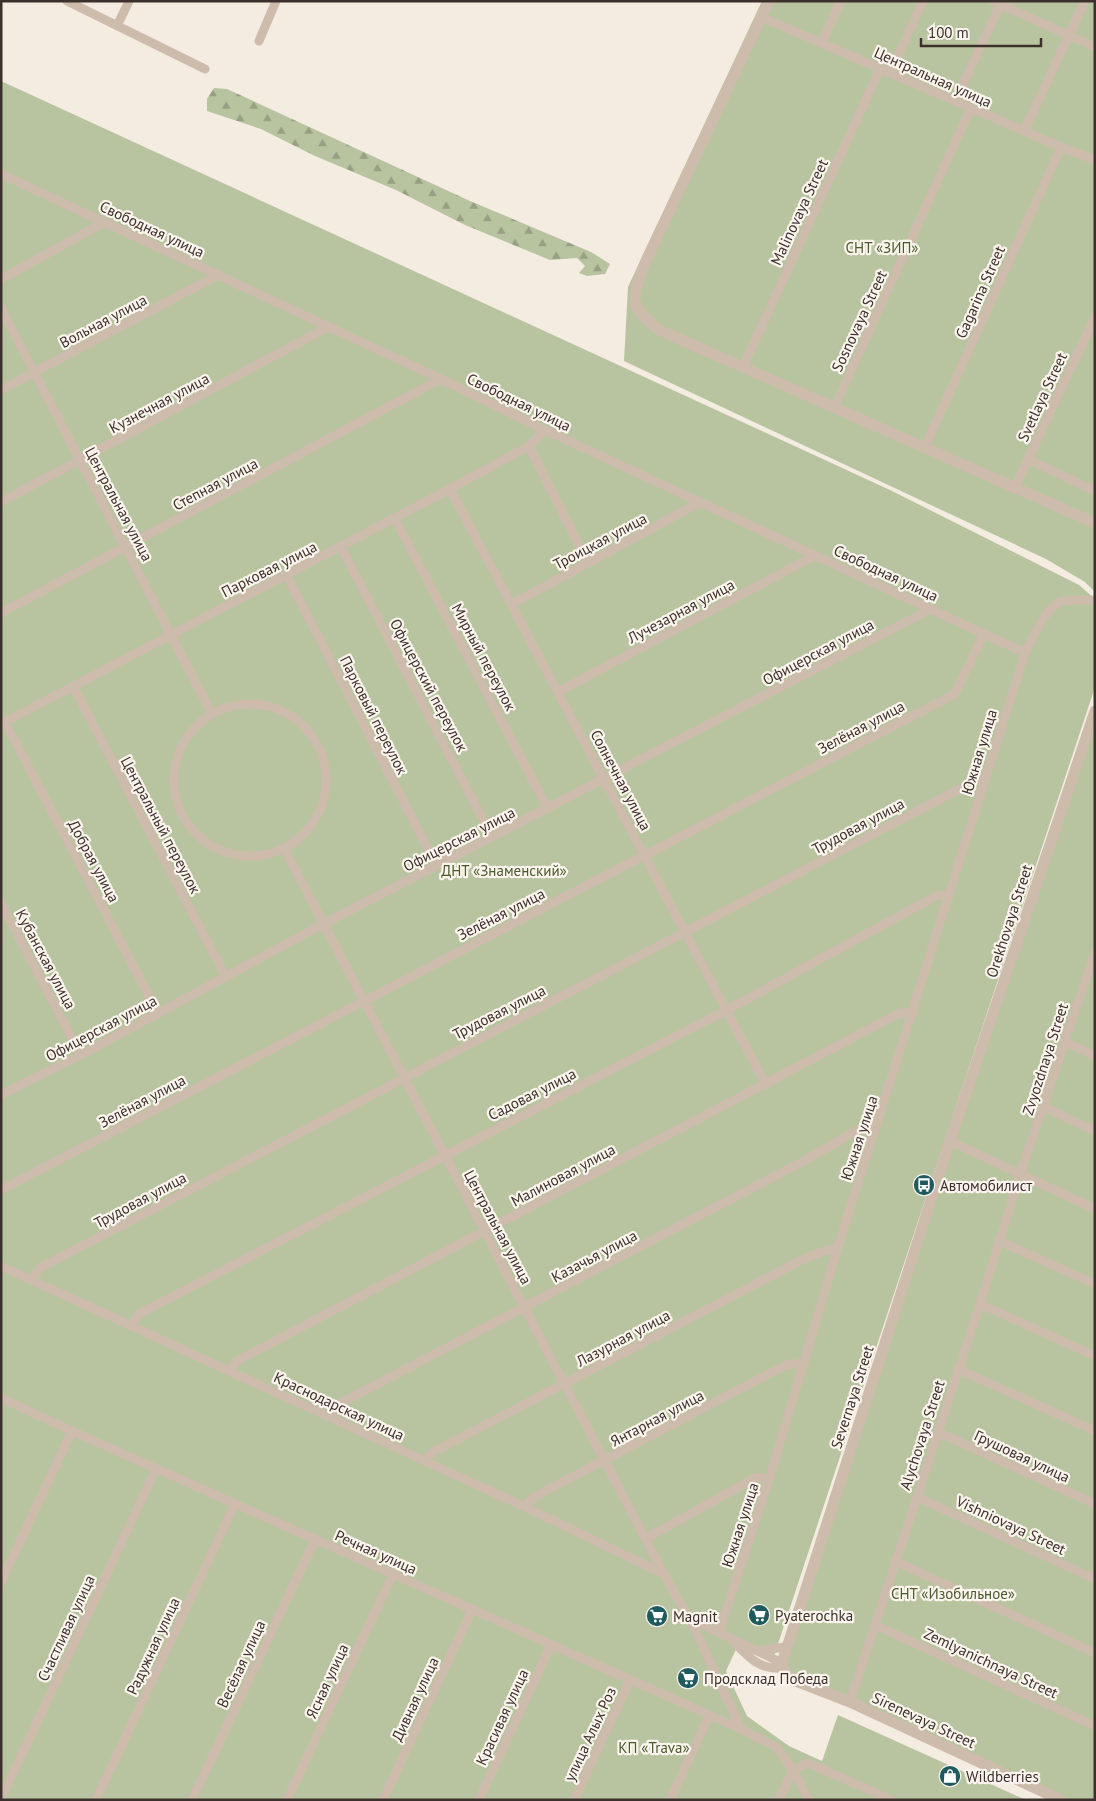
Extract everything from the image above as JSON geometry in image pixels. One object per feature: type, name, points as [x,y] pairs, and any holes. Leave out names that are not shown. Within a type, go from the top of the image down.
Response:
[{"type":"street","points":[[66,1],[205,69]]},
{"type":"street","points":[[117,26],[129,1]]},
{"type":"street","points":[[258,40],[276,1]]},
{"type":"street","points":[[768,1],[645,262],[634,294],[639,314],[658,330],[1014,489],[1095,523]]},
{"type":"street","points":[[822,42],[842,1]]},
{"type":"street","points":[[890,74],[923,1]]},
{"type":"street","points":[[1024,131],[1085,1]]},
{"type":"street","points":[[955,102],[998,2],[1095,47]]},
{"type":"street","name":"Центральная улица","points":[[761,17],[1061,148],[1094,157]]},
{"type":"street","name":"Malinovaya Street","points":[[743,367],[880,69]]},
{"type":"street","name":"Sosnovaya Street","points":[[834,408],[971,108]]},
{"type":"street","name":"Gagarina Street","points":[[924,448],[1061,148]]},
{"type":"street","name":"Свободная улица","points":[[1,174],[1025,653]]},
{"type":"street","points":[[1,279],[105,222]]},
{"type":"street","name":"Вольная улица","points":[[1,390],[218,275]]},
{"type":"street","name":"Центральная улица","points":[[1,308],[212,714]]},
{"type":"street","name":"Svetlaya Street","points":[[1014,489],[1095,317]]},
{"type":"street","name":"Кузнечная улица","points":[[1,502],[328,327]]},
{"type":"street","name":"Степная улица","points":[[1,612],[441,379]]},
{"type":"street","name":"Парковая улица","points":[[3,723],[395,519],[529,446],[545,430]]},
{"type":"street","points":[[529,446],[588,563]]},
{"type":"street","points":[[1028,460],[1095,491]]},
{"type":"street","name":"Солнечная улица","points":[[450,489],[646,855],[766,1085]]},
{"type":"street","name":"Троицкая улица","points":[[512,604],[701,502]]},
{"type":"street","name":"Мирный переулок","points":[[395,519],[548,809]]},
{"type":"street","name":"Офицерский переулок","points":[[341,547],[492,836]]},
{"type":"street","name":"Лучезарная улица","points":[[558,692],[816,555]]},
{"type":"street","name":"Парковый переулок","points":[[287,576],[438,866]]},
{"type":"street","name":"Южная улица","points":[[719,1632],[769,1480],[805,1364],[837,1250],[1025,653],[1044,617],[1058,602],[1095,600]]},
{"type":"street","name":"Офицерская улица","points":[[2,1092],[81,1055],[324,924],[931,609]]},
{"type":"street","name":"Зелёная улица","points":[[1,1190],[364,999],[955,694],[984,633]]},
{"type":"street","name":"Центральный переулок","points":[[73,686],[226,977]]},
{"type":"street","points":[[240,704],[263,705],[285,712],[303,726],[317,744],[325,773],[325,788],[320,810],[308,829],[284,848],[253,856],[229,854],[207,843],[189,826],[178,805],[174,781],[177,757],[188,735],[212,714],[240,704]]},
{"type":"street","name":"Orekhovaya Street","points":[[950,1141],[1095,711]]},
{"type":"street","name":"Добрая улица","points":[[3,723],[158,1013]]},
{"type":"street","name":"Трудовая улица","points":[[32,1280],[40,1268],[402,1078],[979,779],[985,780]]},
{"type":"street","name":"Центральная улица","points":[[284,848],[364,999],[402,1078],[445,1154],[484,1232],[689,1618],[741,1729]]},
{"type":"street","name":"Садовая улица","points":[[132,1326],[139,1314],[726,1010],[938,895],[949,897]]},
{"type":"street","name":"Кубанская улица","points":[[1,903],[81,1055]]},
{"type":"street","name":"Zvyozdnaya Street","points":[[1020,1175],[1065,1042],[1090,981],[1095,952]]},
{"type":"street","name":"Малиновая улица","points":[[230,1371],[237,1361],[900,1013],[913,1013]]},
{"type":"street","points":[[1065,1042],[1095,1056]]},
{"type":"street","points":[[1044,1107],[1095,1131]]},
{"type":"street","name":"Казачья улица","points":[[330,1417],[341,1403],[525,1308],[860,1129],[875,1131]]},
{"type":"street","points":[[950,1141],[1095,1209]]},
{"type":"street","name":"Severnaya Street","points":[[782,1666],[786,1647],[950,1141]]},
{"type":"street","name":"Alychovaya Street","points":[[850,1702],[980,1304],[1020,1175]]},
{"type":"street","points":[[999,1241],[1095,1284]]},
{"type":"street","name":"Лазурная улица","points":[[425,1461],[433,1452],[806,1258],[827,1250],[837,1250]]},
{"type":"street","name":"Краснодарская улица","points":[[1,1266],[525,1507],[664,1574]]},
{"type":"street","points":[[980,1304],[1095,1356]]},
{"type":"street","name":"Янтарная улица","points":[[525,1507],[534,1497],[786,1365],[805,1364]]},
{"type":"street","points":[[958,1369],[1095,1431]]},
{"type":"street","name":"Речная улица","points":[[1,1398],[551,1646],[741,1729],[776,1747],[793,1770],[809,1800]]},
{"type":"street","points":[[1,1582],[72,1431]]},
{"type":"street","name":"Грушовая улица","points":[[938,1432],[1095,1504]]},
{"type":"street","name":"Счастливая улица","points":[[1,1799],[156,1469]]},
{"type":"street","points":[[646,1538],[757,1477],[769,1480]]},
{"type":"street","name":"Vishniovaya Street","points":[[916,1497],[1095,1579]]},
{"type":"street","name":"Радужная улица","points":[[96,1800],[235,1504]]},
{"type":"street","name":"Весёлая улица","points":[[192,1800],[315,1540]]},
{"type":"street","points":[[895,1561],[1095,1653]]},
{"type":"street","name":"Ясная улица","points":[[287,1800],[392,1574]]},
{"type":"street","name":"Дивная улица","points":[[383,1800],[472,1610]]},
{"type":"street","points":[[689,1618],[758,1651],[782,1666]]},
{"type":"street","name":"Zemlyanichnaya Street","points":[[876,1625],[1095,1726]]},
{"type":"street","points":[[731,1638],[755,1663],[764,1667],[782,1666]]},
{"type":"street","name":"Красивая улица","points":[[478,1800],[551,1646]]},
{"type":"street","points":[[758,1651],[786,1647]]},
{"type":"street","name":"Sirenevaya Street","points":[[782,1666],[796,1681],[850,1702],[1061,1800]]},
{"type":"street","name":"улица Алых Роз","points":[[574,1800],[630,1680]]},
{"type":"street","points":[[670,1800],[709,1716]]},
{"type":"street","points":[[779,1800],[793,1770],[808,1763],[892,1800]]},
{"type":"green space","name":"СНТ «ЗИП»","points":[[762,1],[1095,1],[1095,592],[1085,582],[1046,559],[624,361],[628,287]]},
{"type":"green space","name":"ДНТ «Знаменский»","points":[[1,81],[890,490],[1079,585],[1095,599],[1095,687],[772,1662],[738,1645],[726,1671],[747,1716],[789,1746],[822,1761],[838,1715],[1026,1800],[1,1800]]},
{"type":"green space","points":[[214,88],[227,89],[470,201],[591,252],[610,264],[605,274],[587,276],[579,273],[585,266],[577,258],[550,260],[465,225],[396,190],[315,156],[261,129],[207,111],[207,99]]},
{"type":"green space","name":"СНТ «Изобильное»","points":[[1095,711],[1095,1800],[1061,1800],[785,1673],[785,1647]]},
{"type":"place","name":"Автомобилист","points":[[924,1185]]},
{"type":"place","name":"Pyaterochka","points":[[759,1615]]},
{"type":"place","name":"Magnit","points":[[657,1616]]},
{"type":"place","name":"Продсклад Победа","points":[[688,1678]]},
{"type":"place","name":"Wildberries","points":[[950,1776]]},
{"type":"park label","name":"КП «Trava»","points":[[654,1747]]}]
